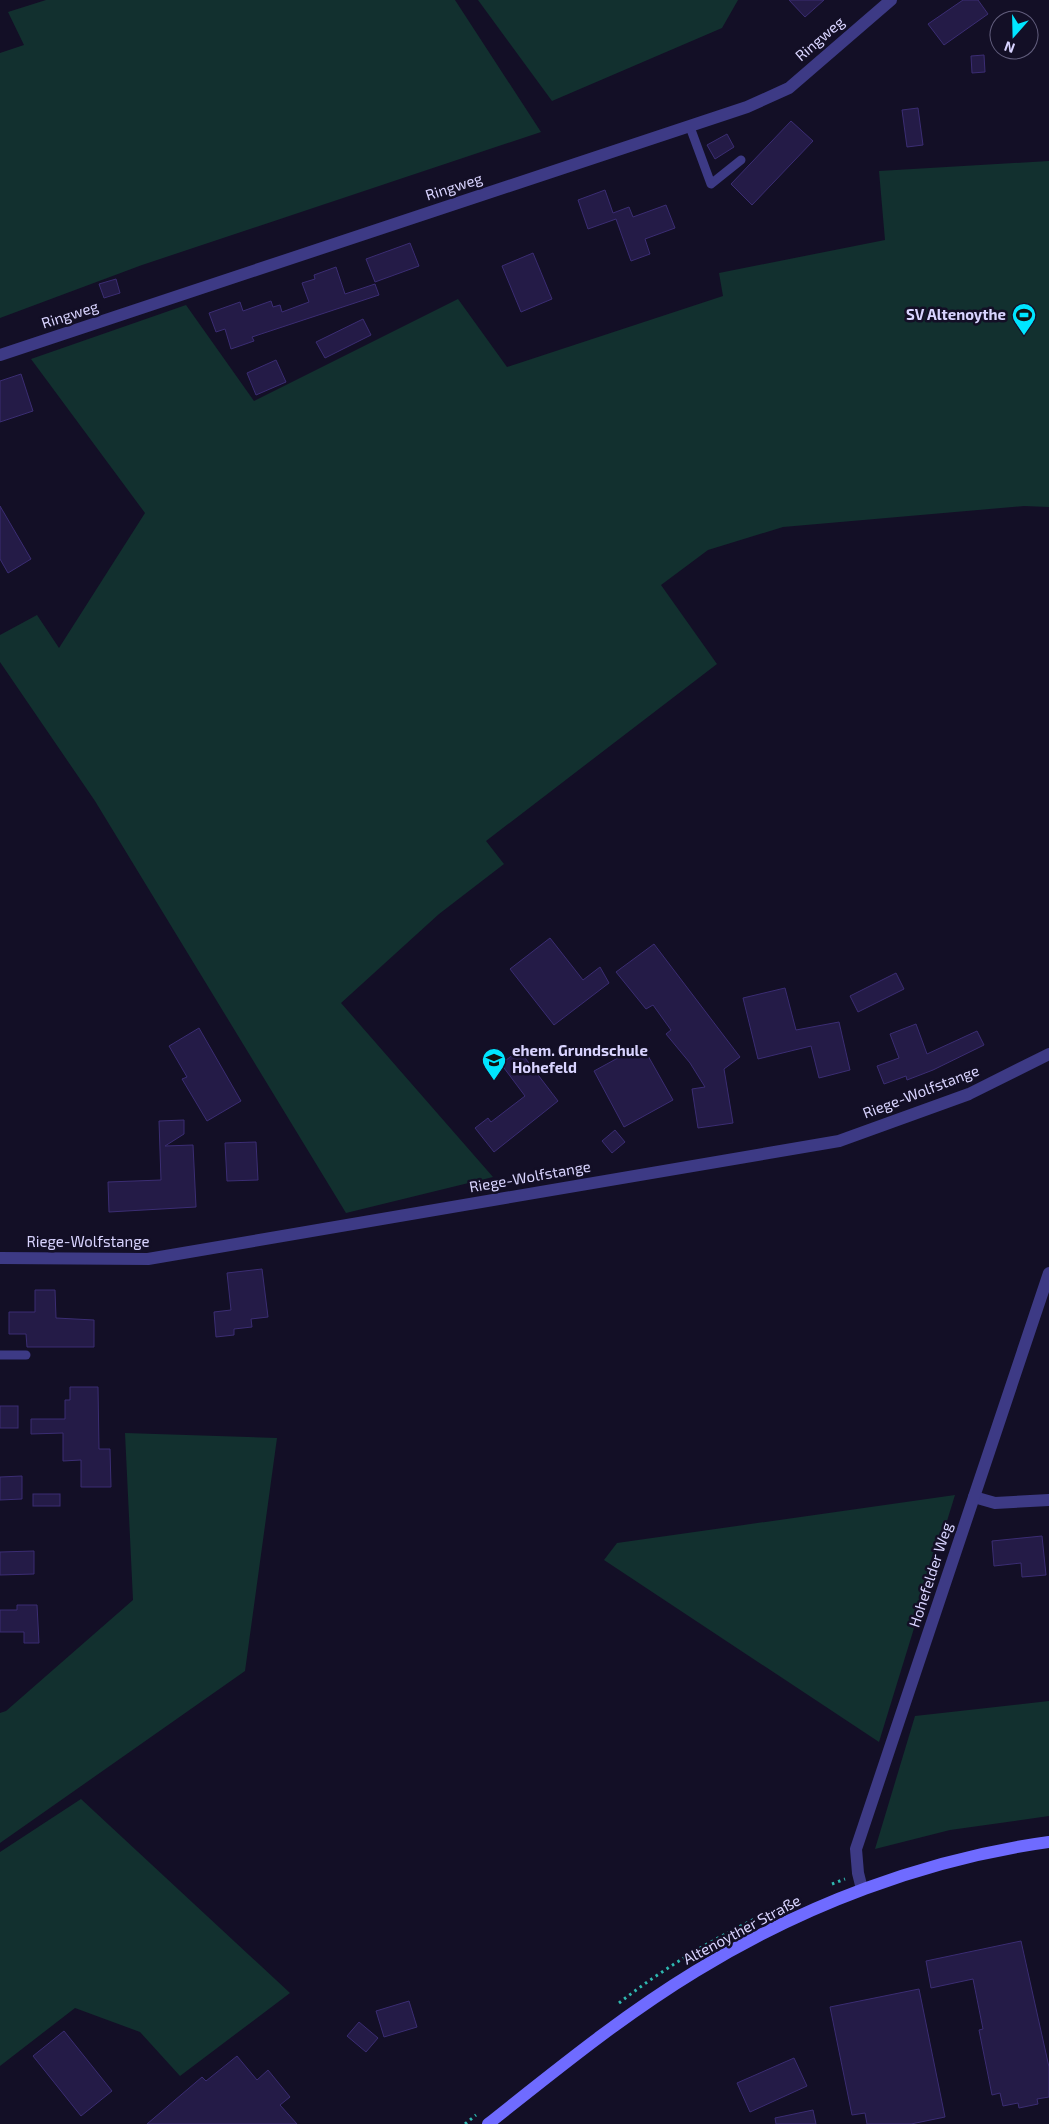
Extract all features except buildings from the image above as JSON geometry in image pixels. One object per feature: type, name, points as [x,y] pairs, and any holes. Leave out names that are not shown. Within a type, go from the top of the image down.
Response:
[{"type":"main road","name":"Altenoyther Straße","points":[[488,2124],[575,2056],[696,1971],[776,1926],[862,1889],[949,1862],[1049,1842]]},
{"type":"street","name":"Ringweg","points":[[0,355],[747,107],[789,88],[891,0]]},
{"type":"street","name":"Riege-Wolfstange","points":[[0,1258],[148,1259],[839,1141],[969,1094],[1049,1054]]},
{"type":"street","name":"Hohefelder Weg","points":[[862,1889],[858,1873],[856,1849],[1049,1273]]},
{"type":"street","points":[[974,1497],[994,1503],[1049,1500]]},
{"type":"lane","points":[[690,127],[711,184],[741,160]]},
{"type":"lane","points":[[0,1355],[26,1355]]},
{"type":"green space","points":[[46,0],[455,0],[541,132],[142,265],[0,318],[0,53],[24,45],[8,12]]},
{"type":"green space","points":[[478,0],[738,0],[722,28],[552,101]]},
{"type":"green space","points":[[1049,161],[1049,507],[1024,506],[783,527],[708,550],[661,585],[717,664],[486,841],[504,864],[439,914],[341,1003],[493,1177],[346,1213],[95,801],[0,662],[0,635],[37,615],[59,648],[145,513],[31,359],[186,305],[254,401],[458,299],[507,367],[723,296],[719,273],[885,240],[879,171]]},
{"type":"green space","points":[[125,1433],[277,1438],[245,1671],[0,1843],[0,1713],[6,1711],[133,1600]]},
{"type":"green space","points":[[955,1495],[879,1742],[604,1560],[617,1543]]},
{"type":"green space","points":[[1049,1701],[1049,1816],[950,1830],[875,1849],[915,1716]]},
{"type":"green space","points":[[81,1799],[290,1993],[180,2076],[140,2032],[75,2008],[0,2066],[0,1852]]},
{"type":"place","name":"SV Altenoythe","points":[[1024,336]]},
{"type":"place","name":"ehem. Grundschule Hohefeld","points":[[494,1081]]}]
